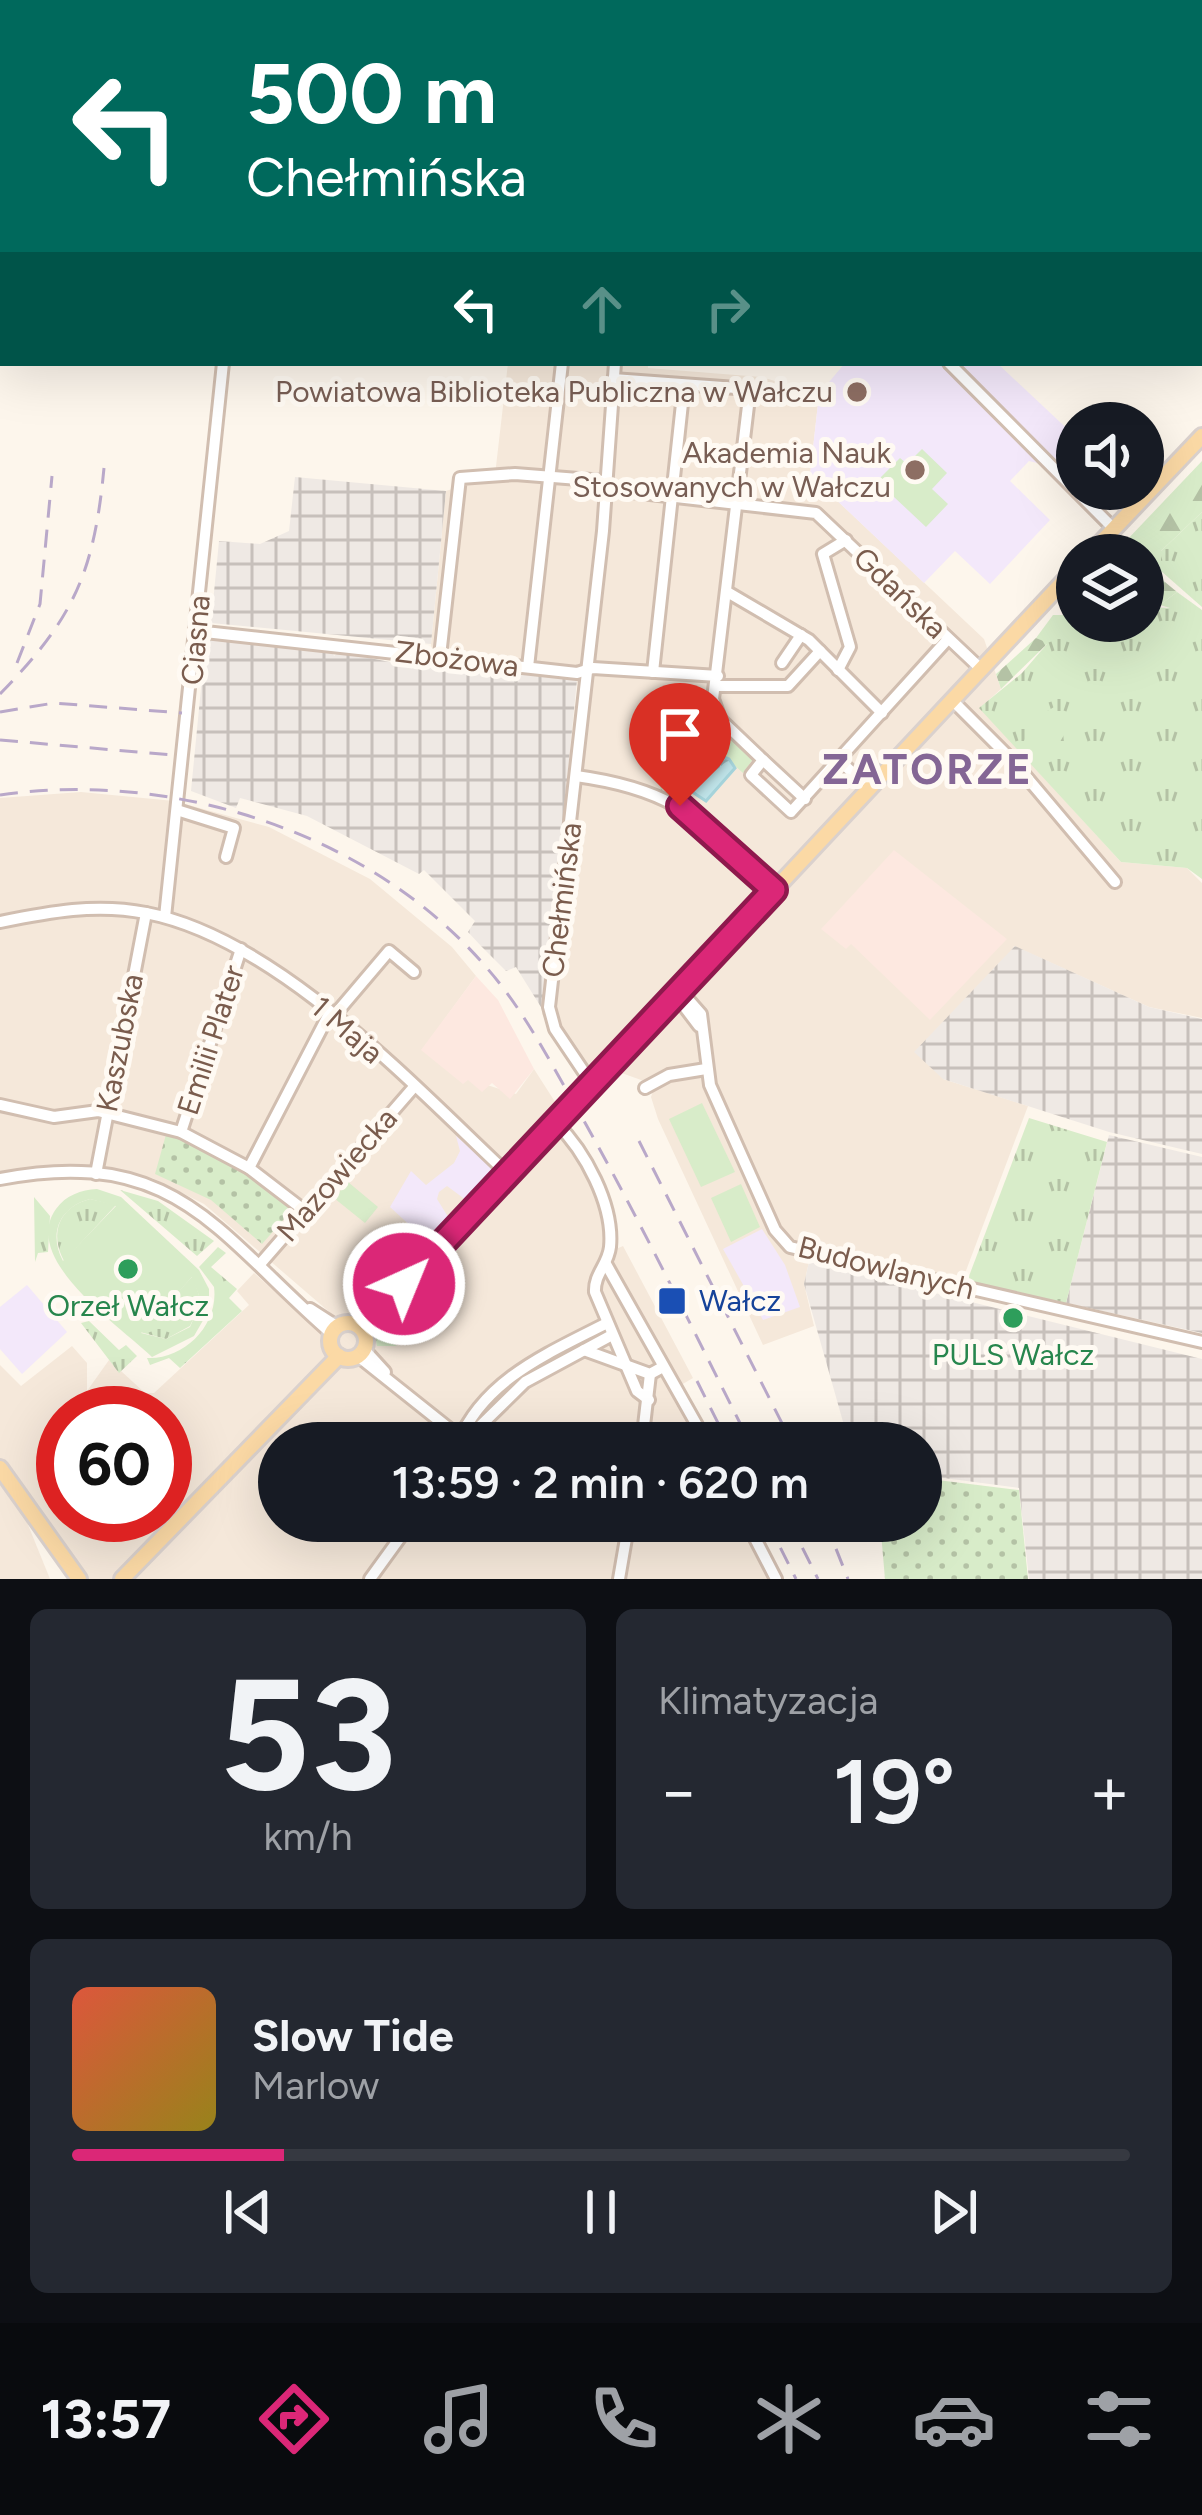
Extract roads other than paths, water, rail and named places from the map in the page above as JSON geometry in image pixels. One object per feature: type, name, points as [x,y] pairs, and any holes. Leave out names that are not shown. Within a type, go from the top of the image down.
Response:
[{"type":"main road","points":[[1109,534],[1202,436]]},
{"type":"main road","points":[[596,1079],[1056,589]]},
{"type":"main road","points":[[127,1576],[310,1382],[336,1342],[361,1329],[679,995]]},
{"type":"main road","points":[[336,1342],[361,1353],[361,1329]]},
{"type":"main road","points":[[0,1468],[74,1579]]},
{"type":"main road","points":[[0,1477],[74,1579]]},
{"type":"street","name":"Ciasna","points":[[165,917],[180,811],[223,366]]},
{"type":"street","points":[[529,668],[562,366]]},
{"type":"street","name":"Chełmińska","points":[[596,1079],[555,1029],[549,1007],[587,671],[614,366]]},
{"type":"street","points":[[953,366],[1114,529]]},
{"type":"street","points":[[613,379],[750,389],[713,699],[719,719],[805,799]]},
{"type":"street","points":[[653,672],[684,385]]},
{"type":"street","name":"Gdańska","points":[[440,656],[460,478],[550,475],[672,497],[816,513],[981,669]]},
{"type":"street","points":[[838,670],[850,647],[823,554],[846,540]]},
{"type":"street","points":[[729,593],[801,635],[882,713]]},
{"type":"street","name":"Zbożowa","points":[[196,631],[529,668],[653,672],[788,686],[820,651]]},
{"type":"street","points":[[782,663],[801,635]]},
{"type":"street","points":[[763,760],[751,775],[791,812],[948,638]]},
{"type":"street","points":[[952,700],[1013,761],[1115,882]]},
{"type":"street","points":[[840,761],[868,788]]},
{"type":"street","points":[[576,776],[642,786],[680,806],[774,890]]},
{"type":"street","points":[[180,811],[234,828],[226,857]]},
{"type":"street","points":[[0,922],[76,909],[146,913]]},
{"type":"street","name":"1 Maja","points":[[146,913],[242,949],[331,1016],[508,1174]]},
{"type":"street","name":"Kaszubska","points":[[95,1174],[146,913]]},
{"type":"street","name":"Emilii Plater","points":[[181,1132],[242,949]]},
{"type":"street","points":[[249,1168],[331,1016],[389,951],[414,972]]},
{"type":"street","name":"Budowlanych","points":[[679,995],[698,1009],[706,1069],[776,1230],[790,1247],[1202,1342]]},
{"type":"street","points":[[645,1088],[669,1075],[706,1069]]},
{"type":"street","name":"Mazowiecka","points":[[261,1263],[413,1088]]},
{"type":"street","points":[[0,1105],[53,1117],[107,1112],[181,1132],[249,1168],[305,1211]]},
{"type":"street","points":[[556,1123],[573,1143],[606,1205],[610,1244],[606,1264],[595,1282],[609,1329],[637,1391],[649,1400]]},
{"type":"street","points":[[0,1179],[50,1172],[95,1174],[165,1190],[210,1218],[261,1263],[336,1342]]},
{"type":"street","points":[[606,1264],[656,1371],[645,1422]]},
{"type":"street","points":[[522,1376],[584,1350],[609,1329]]},
{"type":"street","points":[[470,1422],[479,1406],[522,1376],[609,1329]]},
{"type":"street","points":[[584,1350],[628,1368],[671,1374],[696,1422]]},
{"type":"street","points":[[361,1353],[438,1422]]},
{"type":"street","points":[[370,1579],[397,1542]]},
{"type":"street","points":[[619,1579],[625,1542]]},
{"type":"street","points":[[757,1542],[776,1579]]},
{"type":"water","points":[[708,751],[729,759],[735,768],[706,801],[683,786],[693,764]]},
{"type":"railway","points":[[0,694],[46,641],[76,592],[94,537],[104,468]]},
{"type":"railway","points":[[17,663],[40,604],[52,476]]},
{"type":"railway","points":[[0,712],[54,703],[182,713]]},
{"type":"railway","points":[[0,740],[172,755]]},
{"type":"railway","points":[[0,795],[133,792],[264,821],[327,847],[385,880],[439,920],[486,967],[536,1037],[624,1194],[739,1422]]},
{"type":"railway","points":[[639,1141],[781,1422]]},
{"type":"railway","points":[[697,1381],[718,1422]]},
{"type":"railway","points":[[778,1542],[796,1579]]},
{"type":"railway","points":[[800,1542],[818,1579]]},
{"type":"railway","points":[[833,1542],[848,1579]]},
{"type":"place","name":"Powiatowa Biblioteka Publiczna w Wałczu","points":[[857,392]]},
{"type":"place","name":"Akademia Nauk Stosowanych w Wałczu","points":[[915,470]]},
{"type":"place","name":"Orzeł Wałcz","points":[[128,1269]]},
{"type":"place","name":"Wałcz","points":[[672,1301]]},
{"type":"place","name":"PULS Wałcz","points":[[1013,1318]]},
{"type":"district","name":"ZATORZE","points":[[928,769]]}]
